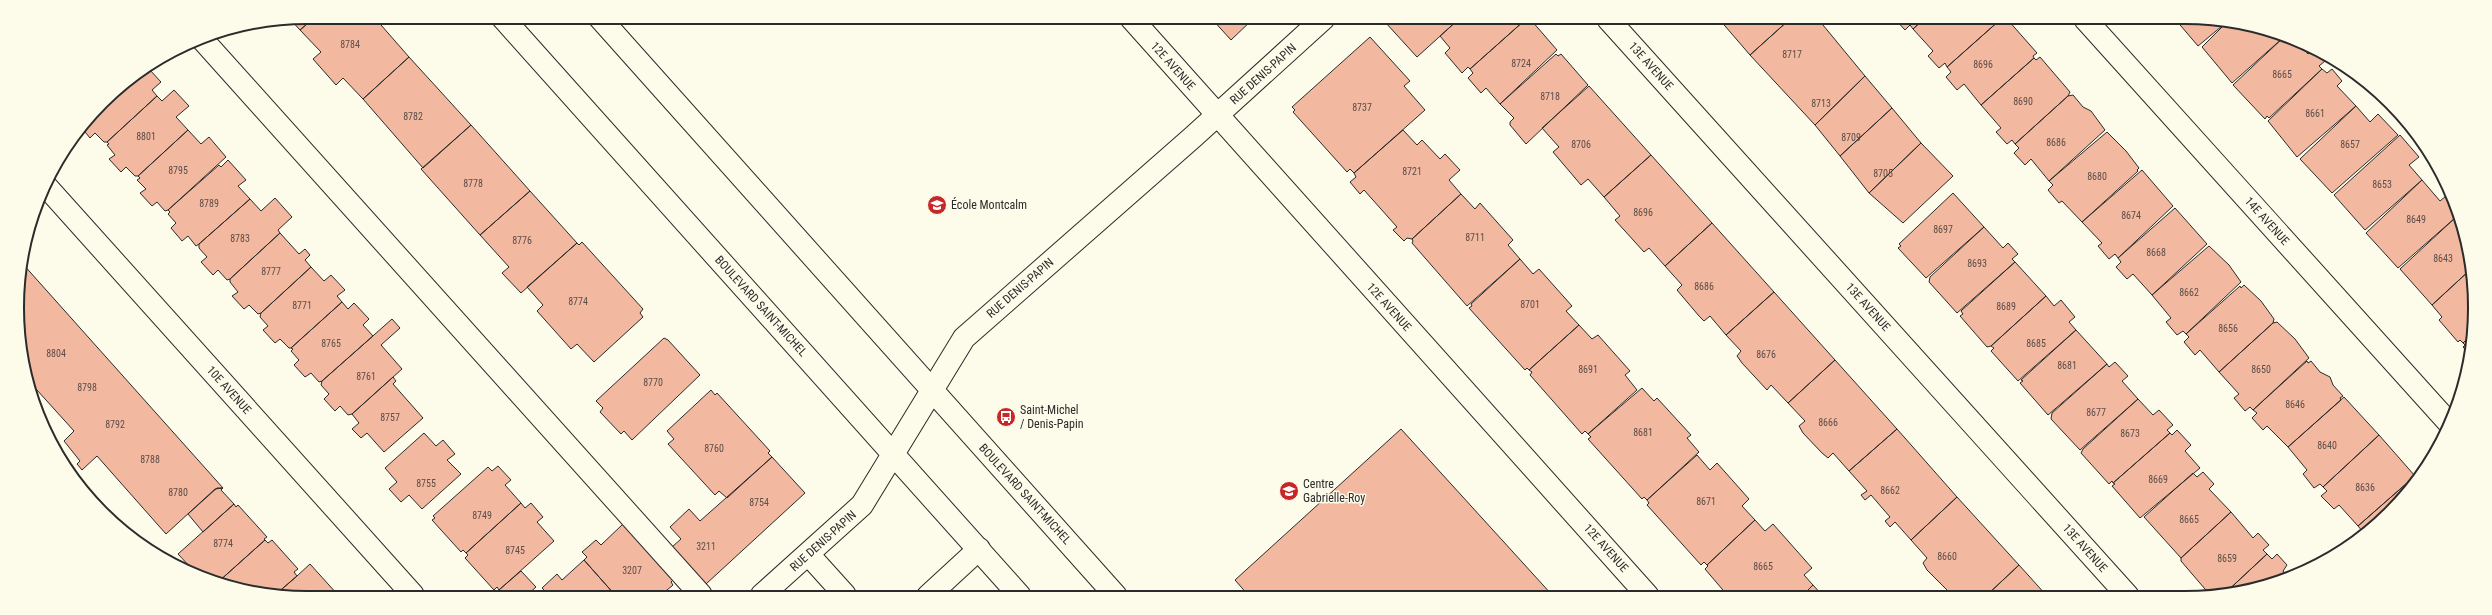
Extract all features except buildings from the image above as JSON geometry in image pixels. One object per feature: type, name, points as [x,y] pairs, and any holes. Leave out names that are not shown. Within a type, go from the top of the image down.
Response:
[{"type":"street","name":"BOULEVARD SAINT-MICHEL","points":[[508,24],[894,453],[1016,591]]},
{"type":"street","name":"BOULEVARD SAINT-MICHEL","points":[[605,24],[1112,591]]},
{"type":"street","name":"12E AVENUE","points":[[1136,24],[1644,591]]},
{"type":"street","name":"RUE DENIS-PAPIN","points":[[767,591],[862,506],[964,338],[1218,116],[1318,24]]},
{"type":"street","name":"13E AVENUE","points":[[1613,24],[2123,591]]},
{"type":"street","name":"14E AVENUE","points":[[2090,24],[2445,419]]},
{"type":"street","points":[[206,43],[697,591]]},
{"type":"street","name":"10E AVENUE","points":[[50,190],[409,591]]},
{"type":"street","points":[[933,591],[979,549]]},
{"type":"street","points":[[808,554],[841,591]]},
{"type":"place","name":"École Montcalm","points":[[937,205]]},
{"type":"place","name":"Saint-Michel / Denis-Papin","points":[[1006,417]]},
{"type":"place","name":"Centre Gabrielle-Roy","points":[[1289,491]]}]
